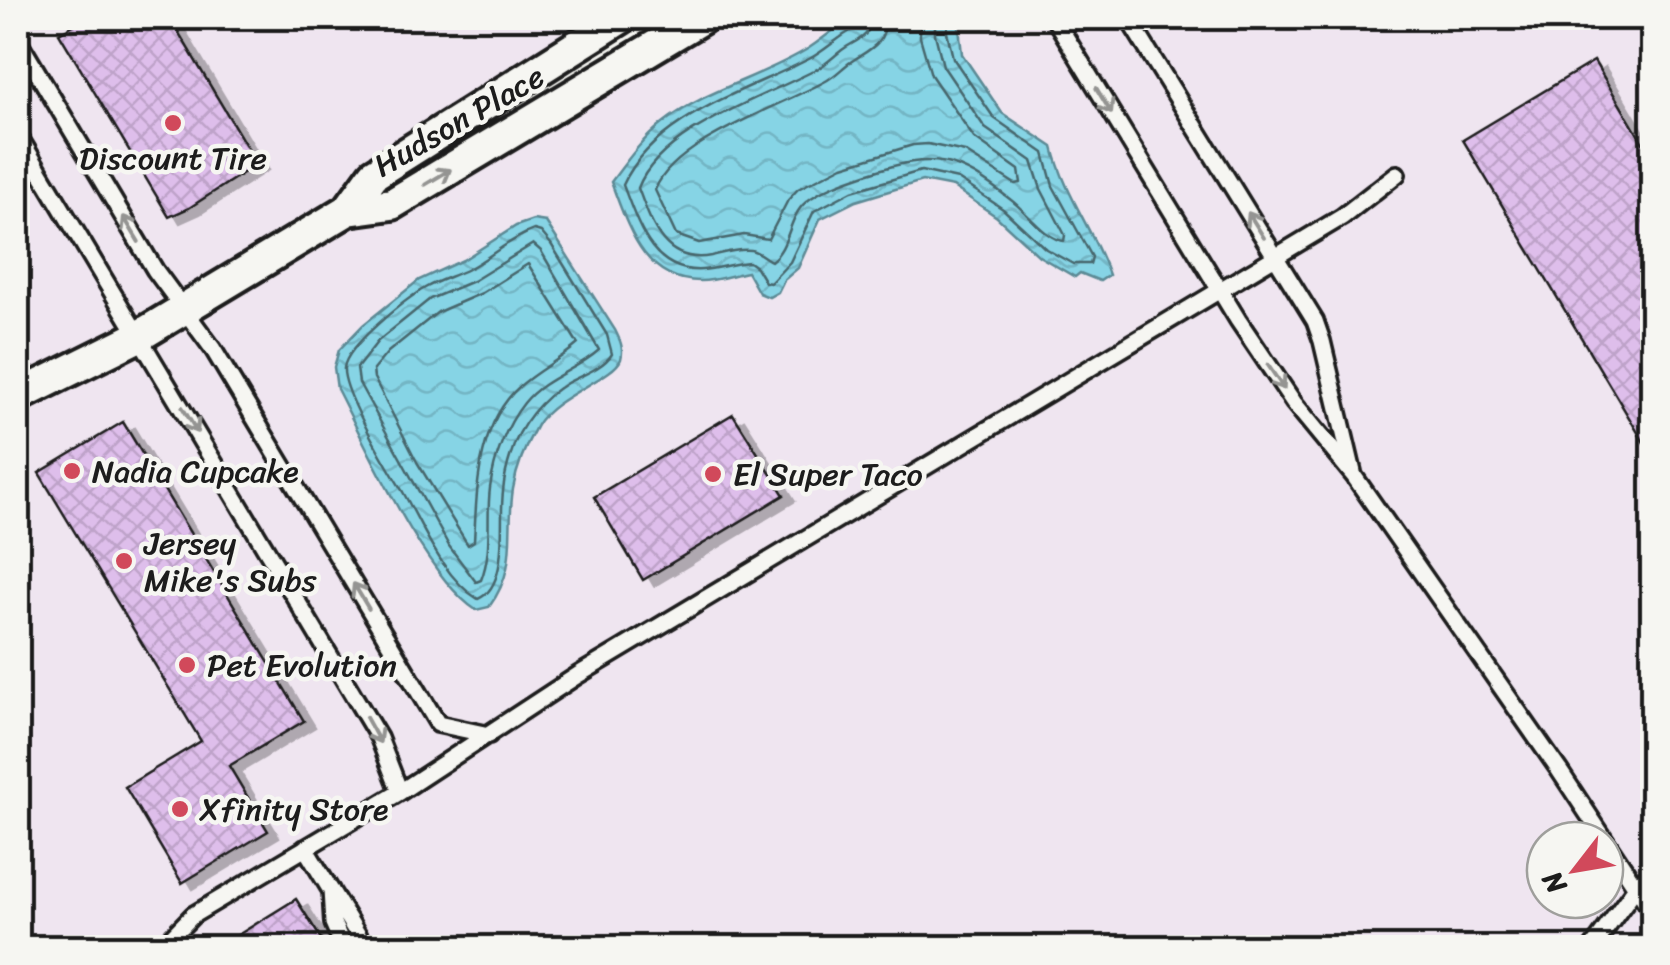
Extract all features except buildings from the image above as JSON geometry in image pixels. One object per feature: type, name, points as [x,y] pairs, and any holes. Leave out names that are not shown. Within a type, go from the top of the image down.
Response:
[{"type":"street","name":"Hudson Place","points":[[18,396],[139,336],[348,210],[374,174],[621,18]]},
{"type":"street","name":"Hudson Place","points":[[348,210],[392,204],[702,18]]},
{"type":"lane","points":[[1054,18],[1218,290],[1294,403],[1354,476],[1652,911]]},
{"type":"lane","points":[[1128,18],[1308,308],[1322,341],[1354,476]]},
{"type":"lane","points":[[18,40],[156,270],[213,349],[438,724],[489,735]]},
{"type":"lane","points":[[18,135],[378,738],[400,792]]},
{"type":"lane","points":[[162,948],[192,915],[400,792],[578,675],[1342,217],[1397,174]]},
{"type":"lane","points":[[18,276],[18,294]]},
{"type":"lane","points":[[305,848],[366,948]]},
{"type":"lane","points":[[1592,948],[1652,872]]},
{"type":"lane","points":[[330,890],[334,924],[344,948]]},
{"type":"shaded area","points":[[18,18],[621,18],[349,208],[392,204],[702,18],[1652,18],[1652,947],[18,947]]},
{"type":"water","points":[[863,18],[958,18],[962,54],[1002,113],[1053,147],[1109,275],[1100,281],[1080,273],[1075,277],[1039,256],[997,217],[953,187],[922,181],[856,201],[820,219],[798,268],[769,297],[759,293],[747,272],[700,281],[681,279],[651,261],[632,233],[611,182],[641,143],[697,101],[791,58],[839,27]]},
{"type":"water","points":[[533,220],[546,222],[615,330],[622,355],[616,366],[556,405],[537,425],[515,480],[504,578],[489,607],[476,610],[437,570],[399,509],[337,389],[334,367],[339,350],[363,325],[419,280]]},
{"type":"place","name":"Discount Tire","points":[[173,123]]},
{"type":"place","name":"Nadia Cupcake","points":[[72,471]]},
{"type":"place","name":"El Super Taco","points":[[713,474]]},
{"type":"place","name":"Jersey Mike's Subs","points":[[124,561]]},
{"type":"place","name":"Pet Evolution","points":[[187,665]]},
{"type":"place","name":"Xfinity Store","points":[[180,809]]}]
